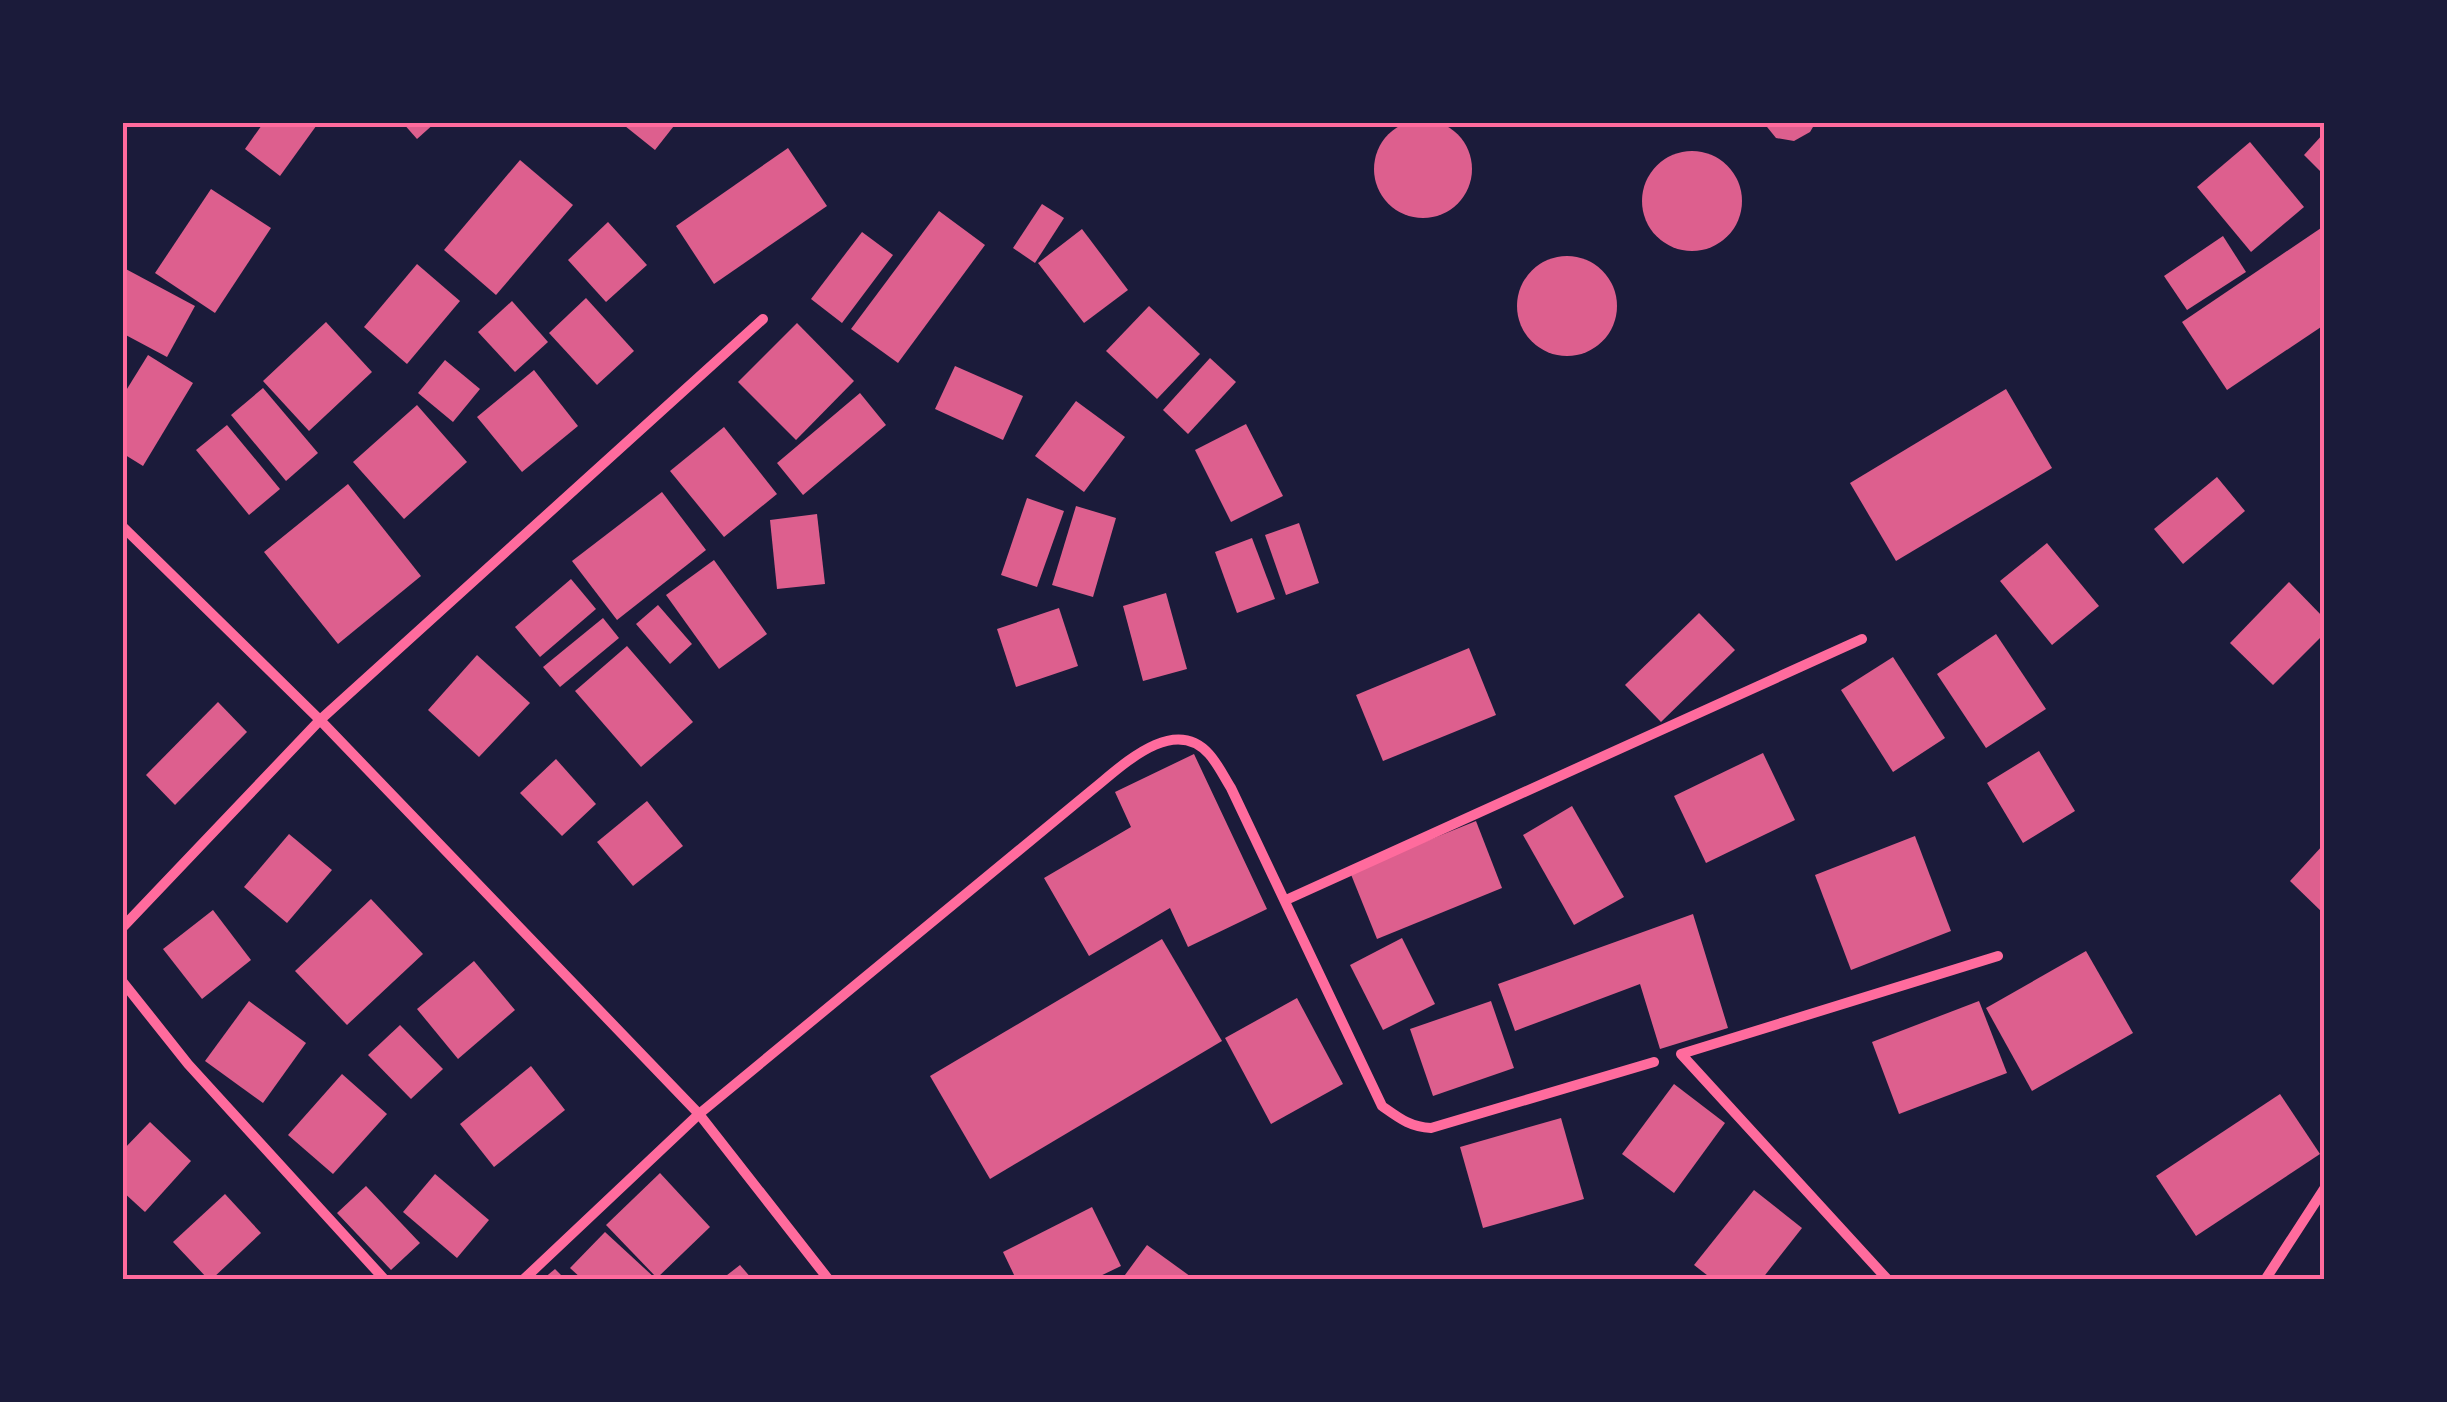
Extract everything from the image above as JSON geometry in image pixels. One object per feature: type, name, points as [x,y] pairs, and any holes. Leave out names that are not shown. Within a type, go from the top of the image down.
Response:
[{"type":"street","points":[[122,928],[320,720],[763,318]]},
{"type":"street","points":[[122,526],[320,720],[698,1114],[829,1280]]},
{"type":"street","points":[[1286,900],[1862,639]]},
{"type":"street","points":[[523,1280],[698,1114],[1146,748],[1179,740],[1194,743],[1208,753],[1231,788],[1382,1106],[1413,1127],[1431,1128],[1654,1062]]},
{"type":"street","points":[[1888,1280],[1681,1054],[1998,956]]},
{"type":"street","points":[[122,982],[188,1064],[385,1280]]},
{"type":"street","points":[[2265,1280],[2324,1189]]},
{"type":"building","points":[[1423,120],[1442,123],[1458,134],[1469,150],[1469,188],[1458,204],[1442,215],[1423,218],[1404,215],[1388,204],[1377,188],[1374,169],[1377,150],[1388,134],[1404,123]]},
{"type":"building","points":[[264,122],[319,122],[280,176],[245,149]]},
{"type":"building","points":[[402,122],[436,122],[417,139]]},
{"type":"building","points":[[620,122],[677,122],[655,150]]},
{"type":"building","points":[[1763,122],[1816,122],[1810,132],[1794,141],[1776,138]]},
{"type":"building","points":[[2324,133],[2324,175],[2304,155]]},
{"type":"building","points":[[2250,142],[2304,207],[2251,252],[2197,187]]},
{"type":"building","points":[[788,148],[827,206],[714,284],[676,226]]},
{"type":"building","points":[[1692,151],[1711,155],[1727,166],[1738,182],[1742,201],[1738,220],[1727,236],[1711,247],[1692,251],[1673,247],[1657,236],[1646,220],[1642,201],[1646,182],[1657,166],[1673,155]]},
{"type":"building","points":[[520,160],[573,205],[496,295],[444,250]]},
{"type":"building","points":[[211,189],[271,228],[215,313],[155,273]]},
{"type":"building","points":[[1042,204],[1064,218],[1035,263],[1013,248]]},
{"type":"building","points":[[939,211],[985,245],[898,363],[851,329]]},
{"type":"building","points":[[608,222],[647,265],[606,302],[568,260]]},
{"type":"building","points":[[2324,226],[2324,325],[2227,390],[2182,322]]},
{"type":"building","points":[[1082,229],[1128,290],[1084,323],[1038,263]]},
{"type":"building","points":[[862,232],[893,255],[842,323],[811,299]]},
{"type":"building","points":[[2223,236],[2246,272],[2187,310],[2164,276]]},
{"type":"building","points":[[1567,256],[1586,260],[1602,271],[1613,287],[1617,306],[1613,325],[1602,341],[1586,352],[1567,356],[1548,352],[1532,341],[1521,325],[1517,306],[1521,287],[1532,271],[1548,260]]},
{"type":"building","points":[[417,264],[460,301],[407,364],[364,327]]},
{"type":"building","points":[[122,267],[195,306],[167,357],[122,333]]},
{"type":"building","points":[[586,298],[634,351],[597,385],[549,333]]},
{"type":"building","points":[[512,301],[548,342],[515,372],[478,332]]},
{"type":"building","points":[[1149,306],[1200,354],[1157,399],[1106,351]]},
{"type":"building","points":[[326,322],[372,372],[309,431],[263,381]]},
{"type":"building","points":[[797,323],[854,381],[796,440],[738,382]]},
{"type":"building","points":[[148,355],[193,383],[143,466],[122,453],[122,397]]},
{"type":"building","points":[[1210,358],[1236,382],[1188,434],[1163,410]]},
{"type":"building","points":[[445,360],[480,389],[453,422],[418,393]]},
{"type":"building","points":[[955,366],[1023,396],[1003,440],[935,409]]},
{"type":"building","points":[[534,370],[578,426],[522,472],[477,417]]},
{"type":"building","points":[[263,388],[318,453],[286,481],[231,415]]},
{"type":"building","points":[[2006,389],[2052,468],[1896,561],[1850,483]]},
{"type":"building","points":[[860,393],[886,425],[803,495],[777,463]]},
{"type":"building","points":[[1076,401],[1125,437],[1084,492],[1035,456]]},
{"type":"building","points":[[417,405],[467,462],[404,519],[353,462]]},
{"type":"building","points":[[1246,424],[1283,496],[1231,522],[1195,450]]},
{"type":"building","points":[[227,425],[280,489],[249,515],[196,450]]},
{"type":"building","points":[[724,427],[777,494],[724,537],[670,471]]},
{"type":"building","points":[[2217,477],[2245,511],[2183,564],[2154,529]]},
{"type":"building","points":[[348,484],[421,576],[338,644],[264,552]]},
{"type":"building","points":[[662,492],[706,550],[617,620],[572,561]]},
{"type":"building","points":[[1027,498],[1064,511],[1037,587],[1001,575]]},
{"type":"building","points":[[1076,506],[1116,518],[1093,597],[1052,585]]},
{"type":"building","points":[[817,514],[825,584],[777,589],[770,520]]},
{"type":"building","points":[[1299,523],[1319,583],[1286,595],[1265,535]]},
{"type":"building","points":[[1252,538],[1275,599],[1237,613],[1215,552]]},
{"type":"building","points":[[2047,543],[2099,606],[2052,645],[2000,581]]},
{"type":"building","points":[[714,560],[767,634],[719,669],[666,595]]},
{"type":"building","points":[[571,579],[596,609],[540,657],[515,627]]},
{"type":"building","points":[[2289,582],[2324,618],[2324,634],[2273,685],[2230,643]]},
{"type":"building","points":[[1166,593],[1187,669],[1143,681],[1123,606]]},
{"type":"building","points":[[658,605],[692,644],[670,664],[636,624]]},
{"type":"building","points":[[1059,608],[1078,666],[1016,687],[997,629]]},
{"type":"building","points":[[1699,613],[1735,650],[1661,722],[1625,685]]},
{"type":"building","points":[[603,618],[619,638],[560,687],[543,667]]},
{"type":"building","points":[[1996,634],[2046,709],[1986,748],[1937,674]]},
{"type":"building","points":[[627,646],[693,722],[641,767],[575,691]]},
{"type":"building","points":[[1469,648],[1496,715],[1383,761],[1356,695]]},
{"type":"building","points":[[477,655],[530,703],[479,757],[428,710]]},
{"type":"building","points":[[1893,657],[1945,738],[1893,772],[1841,690]]},
{"type":"building","points":[[218,702],[247,732],[175,805],[146,775]]},
{"type":"building","points":[[2039,751],[2075,811],[2023,843],[1987,783]]},
{"type":"building","points":[[1763,753],[1795,820],[1706,863],[1674,796]]},
{"type":"building","points":[[1194,754],[1267,909],[1188,947],[1170,908],[1089,956],[1044,878],[1131,827],[1115,792]]},
{"type":"building","points":[[556,759],[596,804],[562,836],[520,793]]},
{"type":"building","points":[[647,801],[683,846],[633,886],[597,842]]},
{"type":"building","points":[[1572,806],[1624,897],[1574,925],[1523,835]]},
{"type":"building","points":[[1476,821],[1502,888],[1377,939],[1350,872]]},
{"type":"building","points":[[289,834],[332,870],[287,923],[244,887]]},
{"type":"building","points":[[1915,836],[1951,931],[1851,970],[1815,875]]},
{"type":"building","points":[[2324,844],[2324,914],[2290,881]]},
{"type":"building","points":[[371,899],[423,954],[347,1025],[295,971]]},
{"type":"building","points":[[213,910],[251,960],[202,999],[163,949]]},
{"type":"building","points":[[1693,914],[1728,1028],[1660,1049],[1640,984],[1515,1031],[1498,984]]},
{"type":"building","points":[[1402,938],[1435,1004],[1383,1030],[1350,965]]},
{"type":"building","points":[[1162,939],[1222,1041],[990,1179],[930,1076]]},
{"type":"building","points":[[2086,951],[2133,1033],[2032,1091],[1986,1008]]},
{"type":"building","points":[[474,961],[515,1010],[458,1059],[417,1009]]},
{"type":"building","points":[[1297,998],[1343,1084],[1271,1124],[1225,1038]]},
{"type":"building","points":[[249,1001],[306,1043],[263,1103],[205,1061]]},
{"type":"building","points":[[1491,1001],[1514,1068],[1433,1096],[1410,1029]]},
{"type":"building","points":[[1979,1001],[2007,1073],[1899,1114],[1872,1042]]},
{"type":"building","points":[[400,1025],[443,1069],[411,1099],[368,1055]]},
{"type":"building","points":[[531,1066],[565,1110],[494,1167],[460,1124]]},
{"type":"building","points":[[342,1074],[387,1114],[333,1174],[288,1135]]},
{"type":"building","points":[[1674,1084],[1725,1123],[1674,1193],[1622,1154]]},
{"type":"building","points":[[2280,1094],[2320,1154],[2196,1236],[2156,1176]]},
{"type":"building","points":[[1561,1118],[1584,1199],[1483,1228],[1460,1147]]},
{"type":"building","points":[[150,1122],[191,1161],[145,1212],[122,1191],[122,1151]]},
{"type":"building","points":[[660,1173],[710,1227],[657,1278],[606,1225]]},
{"type":"building","points":[[435,1174],[489,1220],[457,1258],[403,1212]]},
{"type":"building","points":[[366,1186],[420,1243],[391,1270],[337,1213]]},
{"type":"building","points":[[1754,1190],[1802,1228],[1762,1279],[1712,1279],[1694,1265]]},
{"type":"building","points":[[225,1194],[261,1233],[208,1279],[173,1242]]},
{"type":"building","points":[[1092,1207],[1121,1266],[1094,1279],[1016,1279],[1003,1252]]},
{"type":"building","points":[[605,1232],[656,1279],[582,1279],[570,1268]]},
{"type":"building","points":[[1147,1245],[1194,1279],[1122,1279]]},
{"type":"building","points":[[740,1265],[752,1279],[722,1279]]},
{"type":"building","points":[[555,1269],[565,1279],[543,1279]]}]
